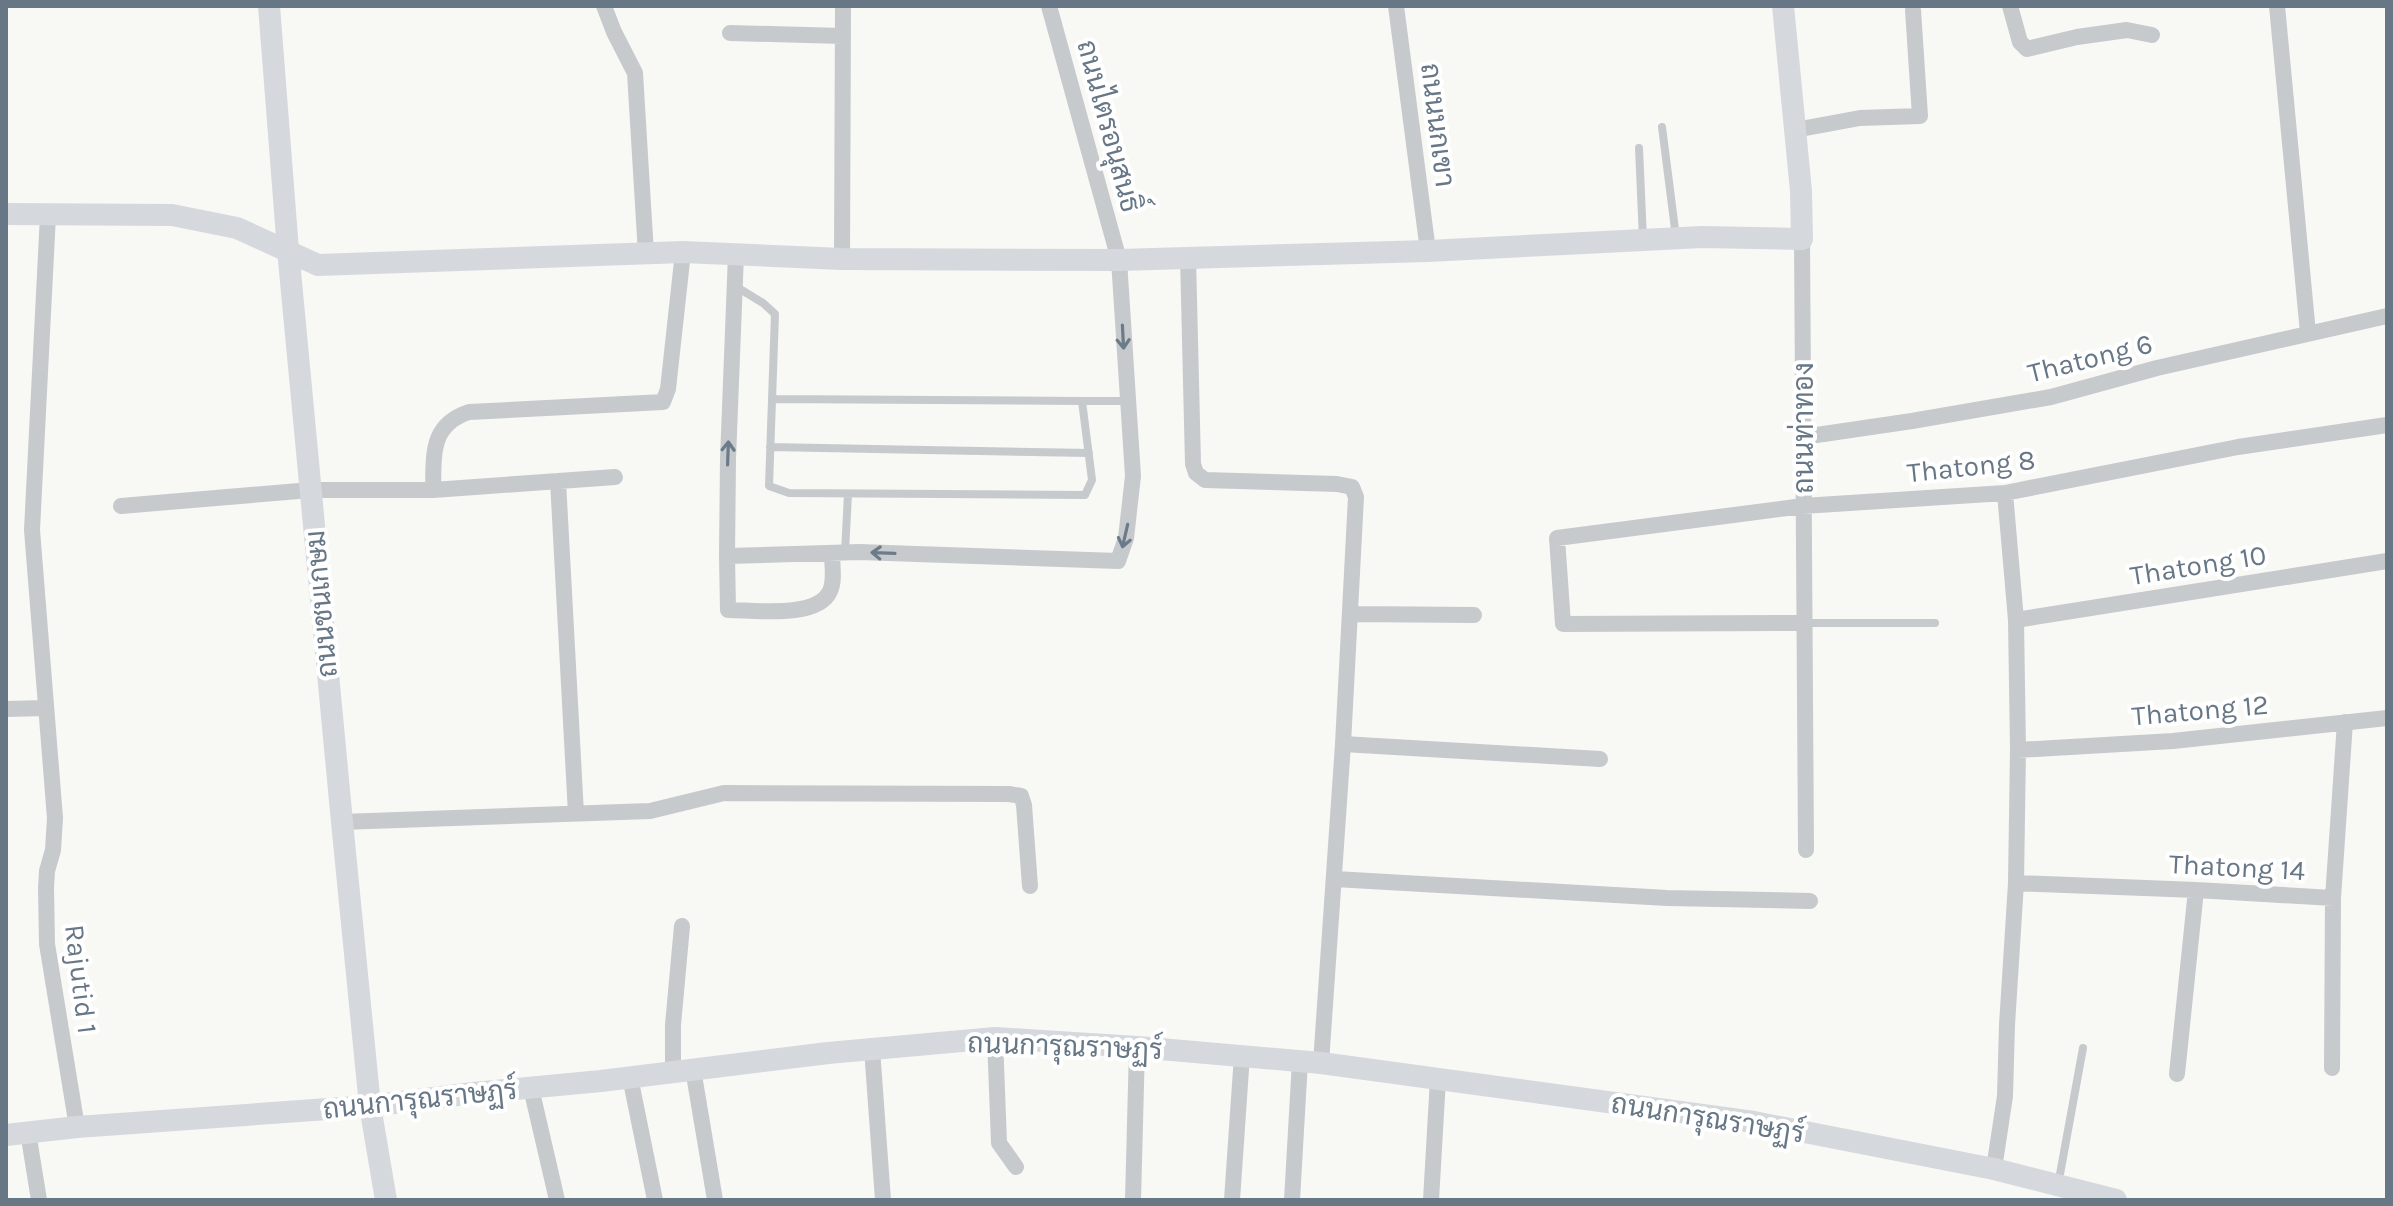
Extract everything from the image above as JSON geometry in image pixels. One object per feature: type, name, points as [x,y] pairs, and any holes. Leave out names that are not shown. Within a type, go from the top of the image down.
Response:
[{"type":"street","name":"ถนนชนเกษม","points":[[269,6],[288,250],[342,822],[370,1106],[386,1200]]},
{"type":"street","points":[[604,6],[635,73],[646,254]]},
{"type":"street","points":[[842,259],[843,6]]},
{"type":"street","name":"ถนนไตรอนุสนธิ์","points":[[838,553],[1118,561],[1126,538],[1133,476],[1119,260],[1049,6]]},
{"type":"street","name":"ถนนนกเขา","points":[[1396,6],[1428,251]]},
{"type":"street","name":"ถนนท่าทอง","points":[[1783,6],[1801,191],[1806,850]]},
{"type":"street","points":[[2010,6],[2020,42],[2027,49],[2077,37],[2127,30],[2152,35]]},
{"type":"street","points":[[2277,6],[2308,333]]},
{"type":"street","points":[[1795,130],[1860,118],[1920,116],[1913,10]]},
{"type":"street","points":[[730,33],[843,36]]},
{"type":"street","points":[[6,214],[172,215],[237,228],[318,265],[683,252],[842,259],[1119,260],[1428,251],[1643,239],[1802,239]]},
{"type":"street","name":"Rajutid 1","points":[[48,215],[32,530],[55,818],[53,850],[47,871],[47,944],[77,1127]]},
{"type":"street","points":[[433,490],[434,453],[438,437],[455,416],[469,412],[663,402],[668,389],[683,252]]},
{"type":"street","points":[[727,556],[838,553],[832,588],[826,599],[809,609],[728,610],[727,556],[728,459],[736,254]]},
{"type":"street","points":[[1188,257],[1193,464],[1196,473],[1205,480],[1337,484],[1352,487],[1356,497],[1335,879],[1292,1200]]},
{"type":"street","name":"Thatong 6","points":[[1803,437],[2051,397],[2157,368],[2387,316]]},
{"type":"street","name":"Thatong 8","points":[[1805,623],[1563,624],[1557,538],[1803,506],[2005,493],[2238,447],[2387,425]]},
{"type":"street","points":[[121,506],[311,490],[433,490],[615,477]]},
{"type":"street","points":[[558,481],[576,814]]},
{"type":"street","points":[[1994,1169],[2005,1096],[2016,883],[2016,620],[2005,493]]},
{"type":"street","name":"Thatong 10","points":[[2016,620],[2387,561]]},
{"type":"street","points":[[1350,614],[1474,615]]},
{"type":"street","points":[[6,709],[46,708]]},
{"type":"street","name":"Thatong 12","points":[[2018,750],[2173,741],[2387,718]]},
{"type":"street","points":[[2333,898],[2345,722]]},
{"type":"street","points":[[1343,744],[1600,759]]},
{"type":"street","points":[[342,822],[650,811],[724,793],[1009,794],[1021,796],[1024,805],[1030,886]]},
{"type":"street","points":[[1335,879],[1667,898],[1810,901]]},
{"type":"street","name":"Thatong 14","points":[[2016,883],[2333,898],[2332,1068]]},
{"type":"street","points":[[2177,1074],[2196,890]]},
{"type":"street","points":[[682,926],[673,1025],[715,1200]]},
{"type":"street","points":[[995,1038],[999,1143],[1016,1167]]},
{"type":"street","name":"ถนนการุณราษฏร์","points":[[17,1133],[370,1106],[995,1038],[1311,1062],[1754,1122],[1994,1169],[2116,1200]]},
{"type":"street","points":[[1133,1200],[1137,1047]]},
{"type":"street","points":[[872,1049],[883,1200]]},
{"type":"street","points":[[1232,1200],[1242,1055]]},
{"type":"street","points":[[630,1077],[655,1200]]},
{"type":"street","points":[[1431,1200],[1438,1079]]},
{"type":"street","points":[[531,1088],[557,1200]]},
{"type":"street","points":[[17,1133],[39,1200]]},
{"type":"lane","points":[[1662,127],[1676,238]]},
{"type":"lane","points":[[1639,148],[1643,239]]},
{"type":"lane","points":[[735,286],[775,314],[769,486],[789,493],[1085,495],[1092,480],[1082,401]]},
{"type":"lane","points":[[772,399],[1127,401]]},
{"type":"lane","points":[[770,447],[1089,453]]},
{"type":"lane","points":[[838,553],[848,494]]},
{"type":"lane","points":[[1805,623],[1935,623]]},
{"type":"lane","points":[[2058,1185],[2083,1048]]}]
